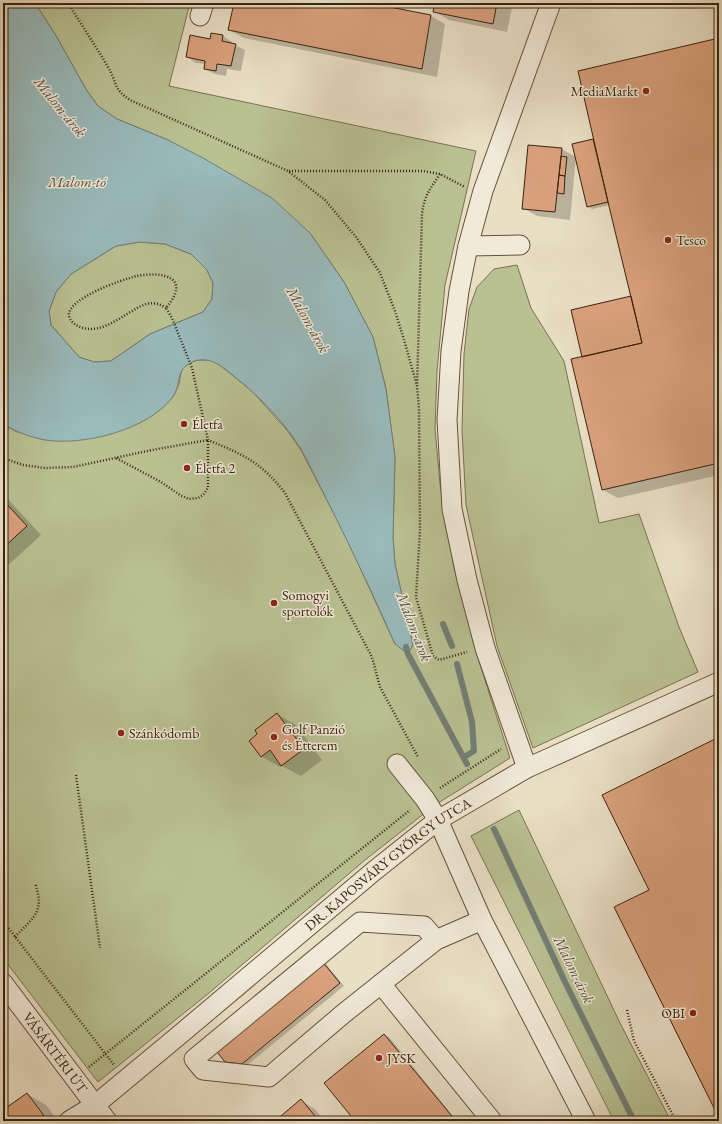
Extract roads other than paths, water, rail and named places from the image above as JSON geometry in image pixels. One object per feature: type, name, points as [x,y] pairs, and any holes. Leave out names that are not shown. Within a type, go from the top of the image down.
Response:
[{"type":"street","points":[[527,768],[485,648],[467,580],[452,509],[447,420],[451,351],[459,291],[468,246],[483,191],[551,3]]},
{"type":"street","points":[[468,246],[520,245]]},
{"type":"street","name":"DR. KAPOSVÁRY GYÖRGY UTCA","points":[[69,1121],[95,1105],[374,871],[438,820],[527,768],[719,682]]},
{"type":"street","points":[[397,764],[431,795],[438,820],[482,920],[586,1121]]},
{"type":"street","points":[[177,1037],[203,1070],[269,1077],[436,940],[482,920]]},
{"type":"street","points":[[194,1059],[360,922],[424,926],[436,940]]},
{"type":"street","name":"VÁSÁRTÉRI ÚT","points":[[3,984],[107,1121]]},
{"type":"street","points":[[381,984],[492,1121]]},
{"type":"water","name":"Malom-tó","points":[[3,3],[35,3],[55,34],[87,91],[98,106],[117,119],[168,140],[203,158],[272,198],[310,233],[344,282],[373,337],[386,389],[395,457],[393,538],[395,564],[413,645],[408,654],[395,644],[306,458],[289,431],[263,402],[245,385],[214,362],[198,360],[186,366],[181,373],[175,393],[161,409],[147,419],[114,433],[96,438],[78,440],[45,440],[23,434],[3,424]],"holes":[[[140,242],[165,244],[191,254],[207,270],[213,283],[212,299],[203,312],[150,334],[111,361],[94,362],[79,357],[51,325],[49,311],[56,292],[71,274],[116,246]]]},
{"type":"waterway","points":[[443,624],[452,646]]},
{"type":"waterway","name":"Malom-árok","points":[[406,647],[408,654],[467,764]]},
{"type":"waterway","points":[[457,664],[472,722],[474,751],[464,757]]},
{"type":"waterway","name":"Malom-árok","points":[[494,829],[565,982],[634,1121]]},
{"type":"place","name":"MediaMarkt","points":[[646,91]]},
{"type":"place","name":"Tesco","points":[[668,240]]},
{"type":"place","name":"Életfa","points":[[184,424]]},
{"type":"place","name":"Életfa 2","points":[[187,468]]},
{"type":"place","name":"Somogyi sportolók","points":[[274,603]]},
{"type":"place","name":"Szánkódomb","points":[[121,733]]},
{"type":"place","name":"Golf Panzió és Étterem","points":[[274,737]]},
{"type":"place","name":"OBI","points":[[693,1013]]},
{"type":"place","name":"JYSK","points":[[379,1058]]}]
